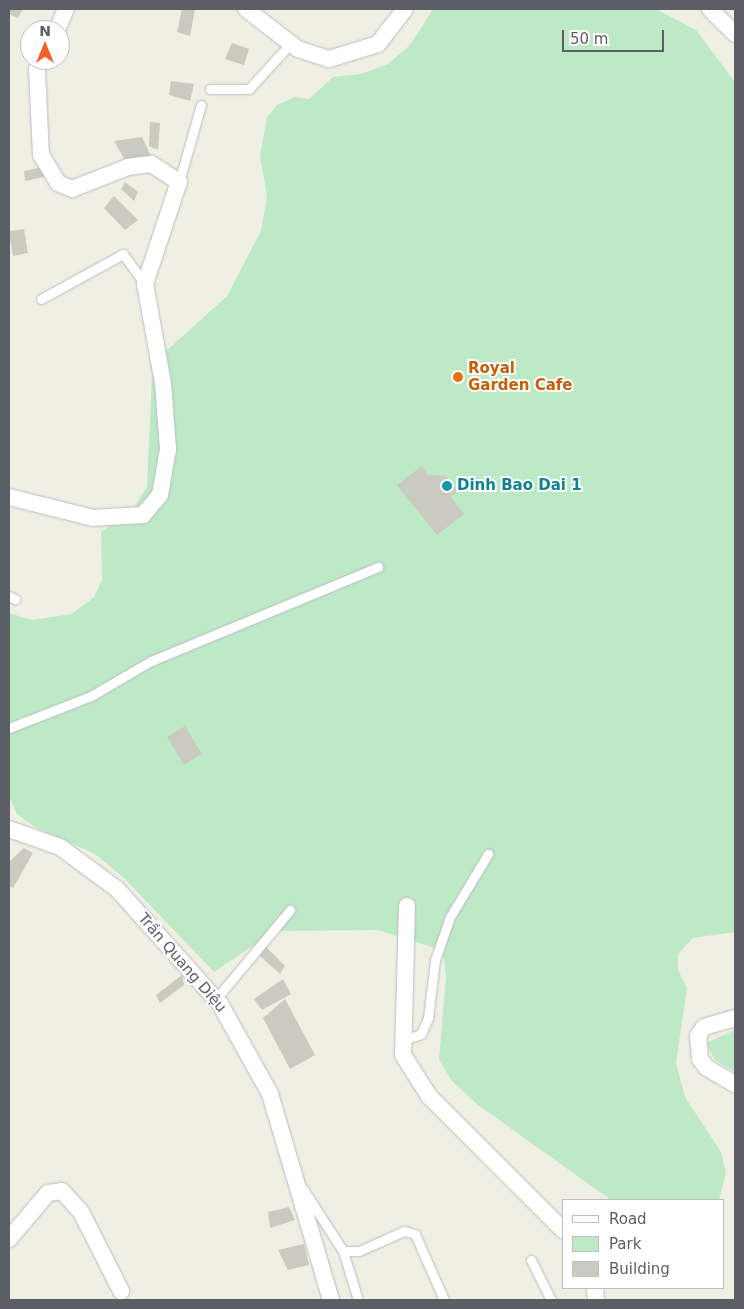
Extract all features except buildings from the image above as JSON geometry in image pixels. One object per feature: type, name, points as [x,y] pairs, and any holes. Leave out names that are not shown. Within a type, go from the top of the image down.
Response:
[{"type":"street","points":[[246,9],[290,44],[314,58],[344,58],[378,44],[405,9]]},
{"type":"street","points":[[710,9],[735,34]]},
{"type":"street","points":[[9,497],[93,518],[142,514],[158,501],[168,448],[163,384],[145,284],[179,182],[152,164],[128,167],[72,189],[58,184],[42,155],[36,70]]},
{"type":"street","name":"Trần Quang Diệu","points":[[9,829],[60,846],[104,878],[167,941],[216,999],[270,1094],[298,1181],[331,1300]]},
{"type":"street","points":[[407,906],[402,952],[403,1055],[429,1096],[562,1229]]},
{"type":"street","points":[[735,1018],[704,1028],[698,1036],[700,1059],[707,1068],[735,1084]]},
{"type":"street","points":[[9,1239],[48,1193],[62,1191],[81,1212],[121,1291]]},
{"type":"lane","points":[[210,89],[249,89],[290,44]]},
{"type":"lane","points":[[179,182],[200,105]]},
{"type":"lane","points":[[42,299],[123,254],[145,284]]},
{"type":"lane","points":[[9,728],[91,696],[151,661],[378,567]]},
{"type":"lane","points":[[403,1040],[421,1034],[428,1018],[435,960],[450,917],[488,854]]},
{"type":"lane","points":[[216,999],[290,910]]},
{"type":"lane","points":[[298,1181],[343,1251],[358,1300]]},
{"type":"lane","points":[[343,1251],[359,1251],[411,1231],[444,1300]]},
{"type":"lane","points":[[531,1260],[551,1300]]},
{"type":"green space","points":[[433,9],[656,9],[696,30],[735,82],[735,932],[693,938],[678,954],[678,970],[687,988],[676,1063],[685,1097],[721,1152],[726,1173],[719,1199],[610,1199],[478,1105],[452,1081],[439,1060],[446,976],[444,959],[432,947],[378,930],[275,931],[214,972],[124,878],[95,854],[35,827],[17,814],[9,796],[9,613],[32,620],[72,614],[94,597],[102,580],[101,532],[134,507],[147,487],[152,376],[163,354],[227,296],[261,231],[267,196],[260,156],[267,117],[277,105],[295,97],[309,99],[333,77],[361,74],[388,64],[410,45]]},
{"type":"green space","points":[[735,1030],[735,1072],[715,1060],[706,1043]]},
{"type":"place","name":"Royal Garden Cafe","points":[[458,377]]},
{"type":"place","name":"Dinh Bao Dai 1","points":[[447,486]]}]
